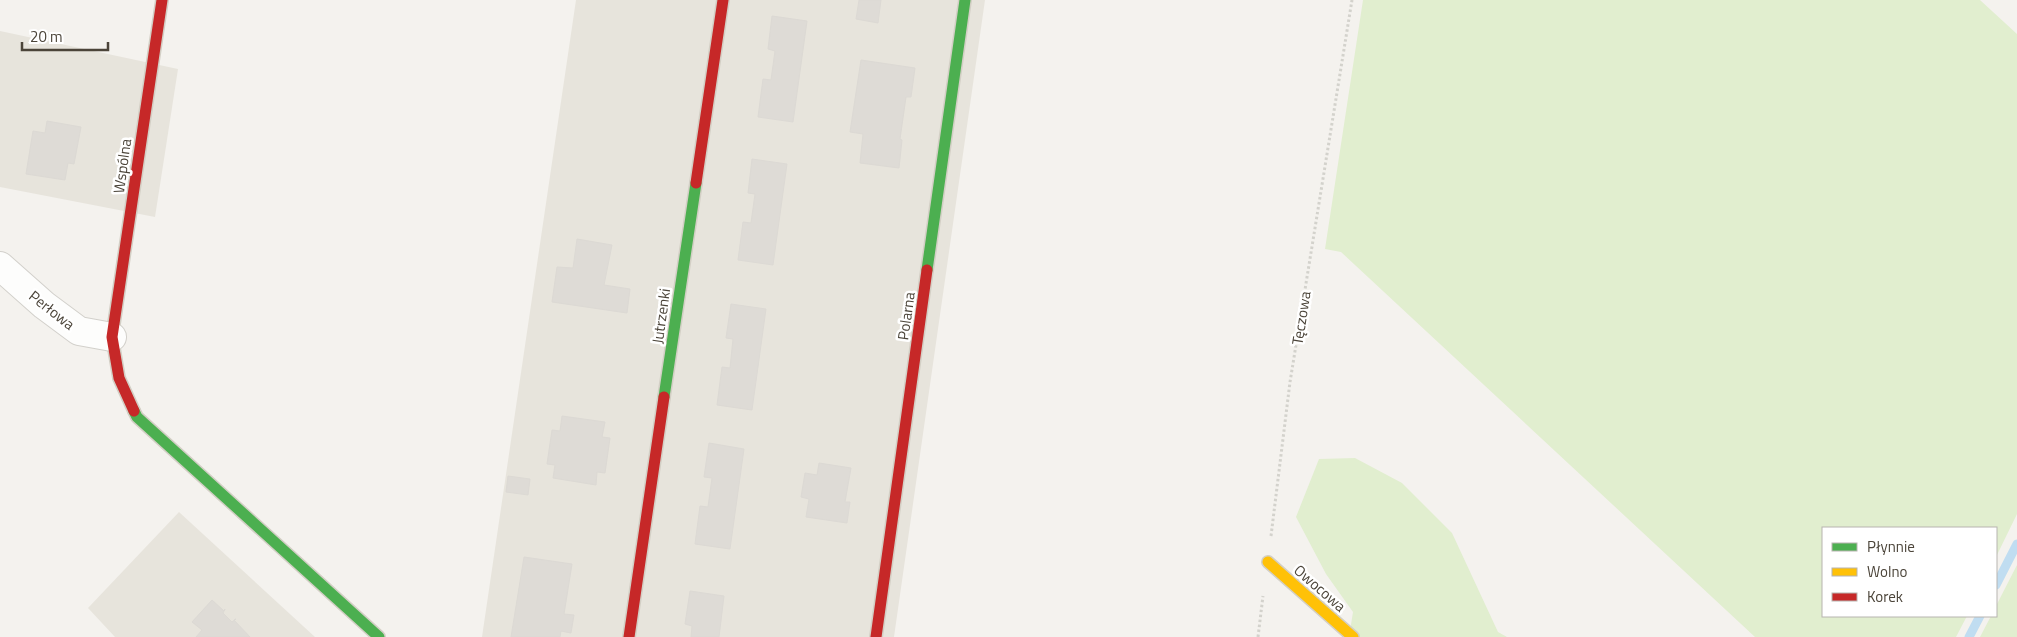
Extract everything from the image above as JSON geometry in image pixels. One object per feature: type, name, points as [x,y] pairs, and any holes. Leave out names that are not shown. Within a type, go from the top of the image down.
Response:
[{"type":"street","name":"Wspólna","points":[[162,0],[112,337],[115,368],[119,384],[137,417],[379,637]]},
{"type":"street","name":"Jutrzenki","points":[[629,637],[723,0]]},
{"type":"street","name":"Polarna","points":[[876,637],[965,0]]},
{"type":"street","name":"Perłowa","points":[[0,266],[44,305],[79,331],[112,337]]},
{"type":"street","name":"Owocowa","points":[[1268,562],[1353,637]]},
{"type":"path","name":"Tęczowa","points":[[1258,637],[1290,382],[1352,0]]},
{"type":"shaded area","points":[[576,0],[985,0],[894,637],[482,637]]},
{"type":"shaded area","points":[[0,31],[178,69],[155,217],[0,187]]},
{"type":"shaded area","points":[[179,512],[315,637],[115,637],[88,608]]},
{"type":"green space","points":[[1363,0],[1980,0],[2017,34],[2017,514],[1997,555],[1997,527],[1822,527],[1822,617],[1966,617],[1956,637],[1755,637],[1341,252],[1325,249]]},
{"type":"green space","points":[[1355,458],[1402,483],[1452,533],[1498,632],[1507,637],[1349,637],[1353,612],[1326,574],[1296,517],[1319,459]]},
{"type":"green space","points":[[2017,565],[2017,637],[1980,637],[1990,617],[1997,617],[1997,604]]},
{"type":"building","points":[[859,0],[881,0],[878,23],[856,19]]},
{"type":"building","points":[[772,16],[807,21],[793,122],[758,117],[763,79],[771,80],[775,51],[768,49]]},
{"type":"building","points":[[861,60],[915,68],[911,97],[906,97],[900,139],[902,140],[899,168],[860,163],[863,134],[850,132]]},
{"type":"building","points":[[47,121],[81,127],[74,164],[68,163],[65,180],[26,174],[33,131],[45,133]]},
{"type":"building","points":[[752,159],[787,164],[773,265],[738,260],[743,222],[751,223],[755,194],[748,193]]},
{"type":"building","points":[[577,239],[612,245],[604,285],[630,289],[627,313],[552,302],[557,267],[573,268]]},
{"type":"building","points":[[731,304],[766,309],[752,410],[717,405],[722,367],[730,368],[733,339],[726,338]]},
{"type":"building","points":[[562,416],[605,422],[602,437],[610,438],[605,473],[597,472],[596,485],[553,478],[555,465],[547,464],[552,430],[560,431]]},
{"type":"building","points":[[709,443],[744,449],[730,549],[695,544],[700,506],[708,507],[712,478],[704,477]]},
{"type":"building","points":[[819,463],[851,468],[845,502],[850,502],[847,523],[806,517],[809,499],[801,497],[805,473],[817,475]]},
{"type":"building","points":[[508,476],[530,479],[528,495],[506,492]]},
{"type":"building","points":[[524,557],[572,564],[564,614],[574,615],[571,633],[561,631],[560,637],[511,637]]},
{"type":"building","points":[[690,591],[724,596],[719,637],[691,637],[692,626],[685,624]]},
{"type":"building","points":[[212,600],[232,622],[234,620],[250,637],[196,637],[202,630],[192,622]]},
{"type":"waterway","points":[[1997,583],[2017,544]]},
{"type":"waterway","points":[[1969,637],[1979,617]]},
{"type":"traffic: fast","points":[[927,270],[965,0]]},
{"type":"traffic: fast","points":[[664,397],[696,183]]},
{"type":"traffic: fast","points":[[134,411],[137,417],[379,637]]},
{"type":"traffic: slow","points":[[1268,562],[1353,637]]},
{"type":"traffic: jam","points":[[134,411],[119,378],[112,337],[162,0]]},
{"type":"traffic: jam","points":[[696,183],[723,0]]},
{"type":"traffic: jam","points":[[876,637],[927,270]]},
{"type":"traffic: jam","points":[[629,637],[664,397]]}]
